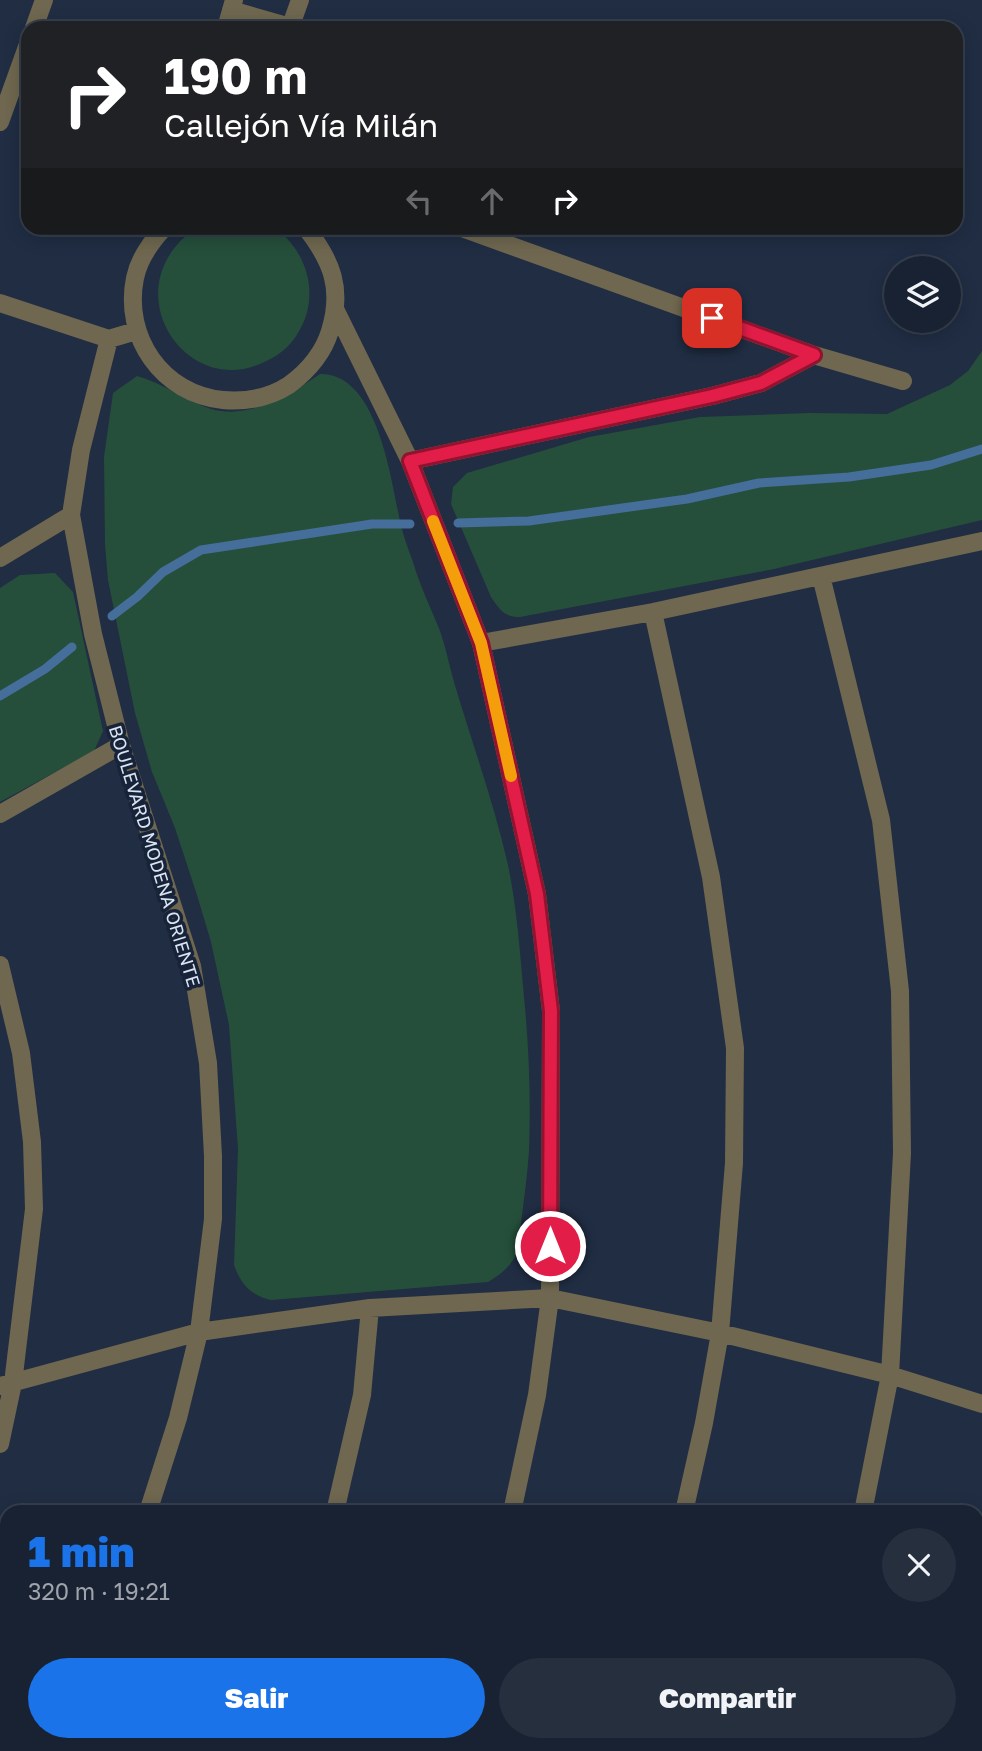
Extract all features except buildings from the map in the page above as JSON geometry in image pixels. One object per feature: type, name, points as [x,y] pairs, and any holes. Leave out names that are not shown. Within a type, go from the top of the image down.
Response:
[{"type":"street","points":[[36,21],[44,0]]},
{"type":"street","points":[[292,21],[300,0]]},
{"type":"street","points":[[230,13],[262,21]]},
{"type":"street","points":[[0,121],[21,63]]},
{"type":"street","points":[[158,235],[148,246],[135,276],[132,308],[136,331],[149,357],[173,383],[205,398],[241,402],[275,394],[305,373],[326,345],[336,311]]},
{"type":"street","points":[[312,235],[323,248],[332,268],[336,311],[410,461],[481,643],[537,894],[551,1011],[550,1298],[537,1395],[513,1505]]},
{"type":"street","points":[[481,235],[814,355],[903,381]]},
{"type":"street","points":[[0,303],[109,340],[136,331]]},
{"type":"street","name":"BOULEVARD MODENA ORIENTE","points":[[109,340],[81,450],[71,515],[93,634],[121,745],[192,966],[208,1063],[213,1219],[199,1332],[178,1418],[150,1505]]},
{"type":"street","points":[[410,461],[712,396],[761,383],[814,355]]},
{"type":"street","points":[[0,558],[71,515]]},
{"type":"street","points":[[481,643],[653,612],[982,541]]},
{"type":"street","points":[[821,576],[881,820],[900,991],[902,1153],[890,1375],[864,1505]]},
{"type":"street","points":[[653,612],[711,877],[735,1048],[734,1163],[720,1333],[686,1505]]},
{"type":"street","points":[[0,814],[121,745]]},
{"type":"street","points":[[0,965],[21,1053],[32,1142],[34,1209],[6,1384],[0,1444]]},
{"type":"street","points":[[6,1384],[199,1332],[370,1308],[550,1298],[720,1333],[890,1375],[982,1404]]},
{"type":"street","points":[[337,1505],[362,1395],[370,1308]]},
{"type":"green space","points":[[189,235],[283,235],[298,253],[309,287],[304,322],[295,338],[273,358],[233,370],[207,365],[184,351],[168,331],[159,306],[160,279],[171,252]]},
{"type":"green space","points":[[982,351],[982,520],[774,569],[520,617],[503,612],[491,597],[451,504],[453,487],[467,473],[589,437],[700,417],[809,413],[887,414],[950,385],[968,371]]},
{"type":"green space","points":[[320,374],[340,378],[356,391],[378,432],[404,537],[442,637],[490,796],[511,881],[516,914],[526,1016],[530,1093],[529,1150],[518,1251],[506,1269],[488,1282],[271,1300],[247,1288],[234,1265],[238,1149],[229,1025],[211,942],[197,895],[175,828],[152,772],[135,713],[108,580],[104,457],[113,393],[137,376],[202,406],[226,412],[268,404]]},
{"type":"green space","points":[[55,573],[73,592],[103,731],[94,751],[0,802],[0,588],[20,575]]},
{"type":"waterway","points":[[458,523],[529,521],[687,499],[759,483],[849,477],[931,465],[982,449]]},
{"type":"waterway","points":[[112,616],[163,572],[201,550],[372,524],[410,524]]},
{"type":"waterway","points":[[0,696],[45,669],[72,647]]},
{"type":"slow traffic","points":[[433,521],[481,643],[511,776]]},
{"type":"route","points":[[550,1246],[551,1011],[537,894],[481,643],[410,461],[712,396],[761,383],[814,355],[712,318]]}]
